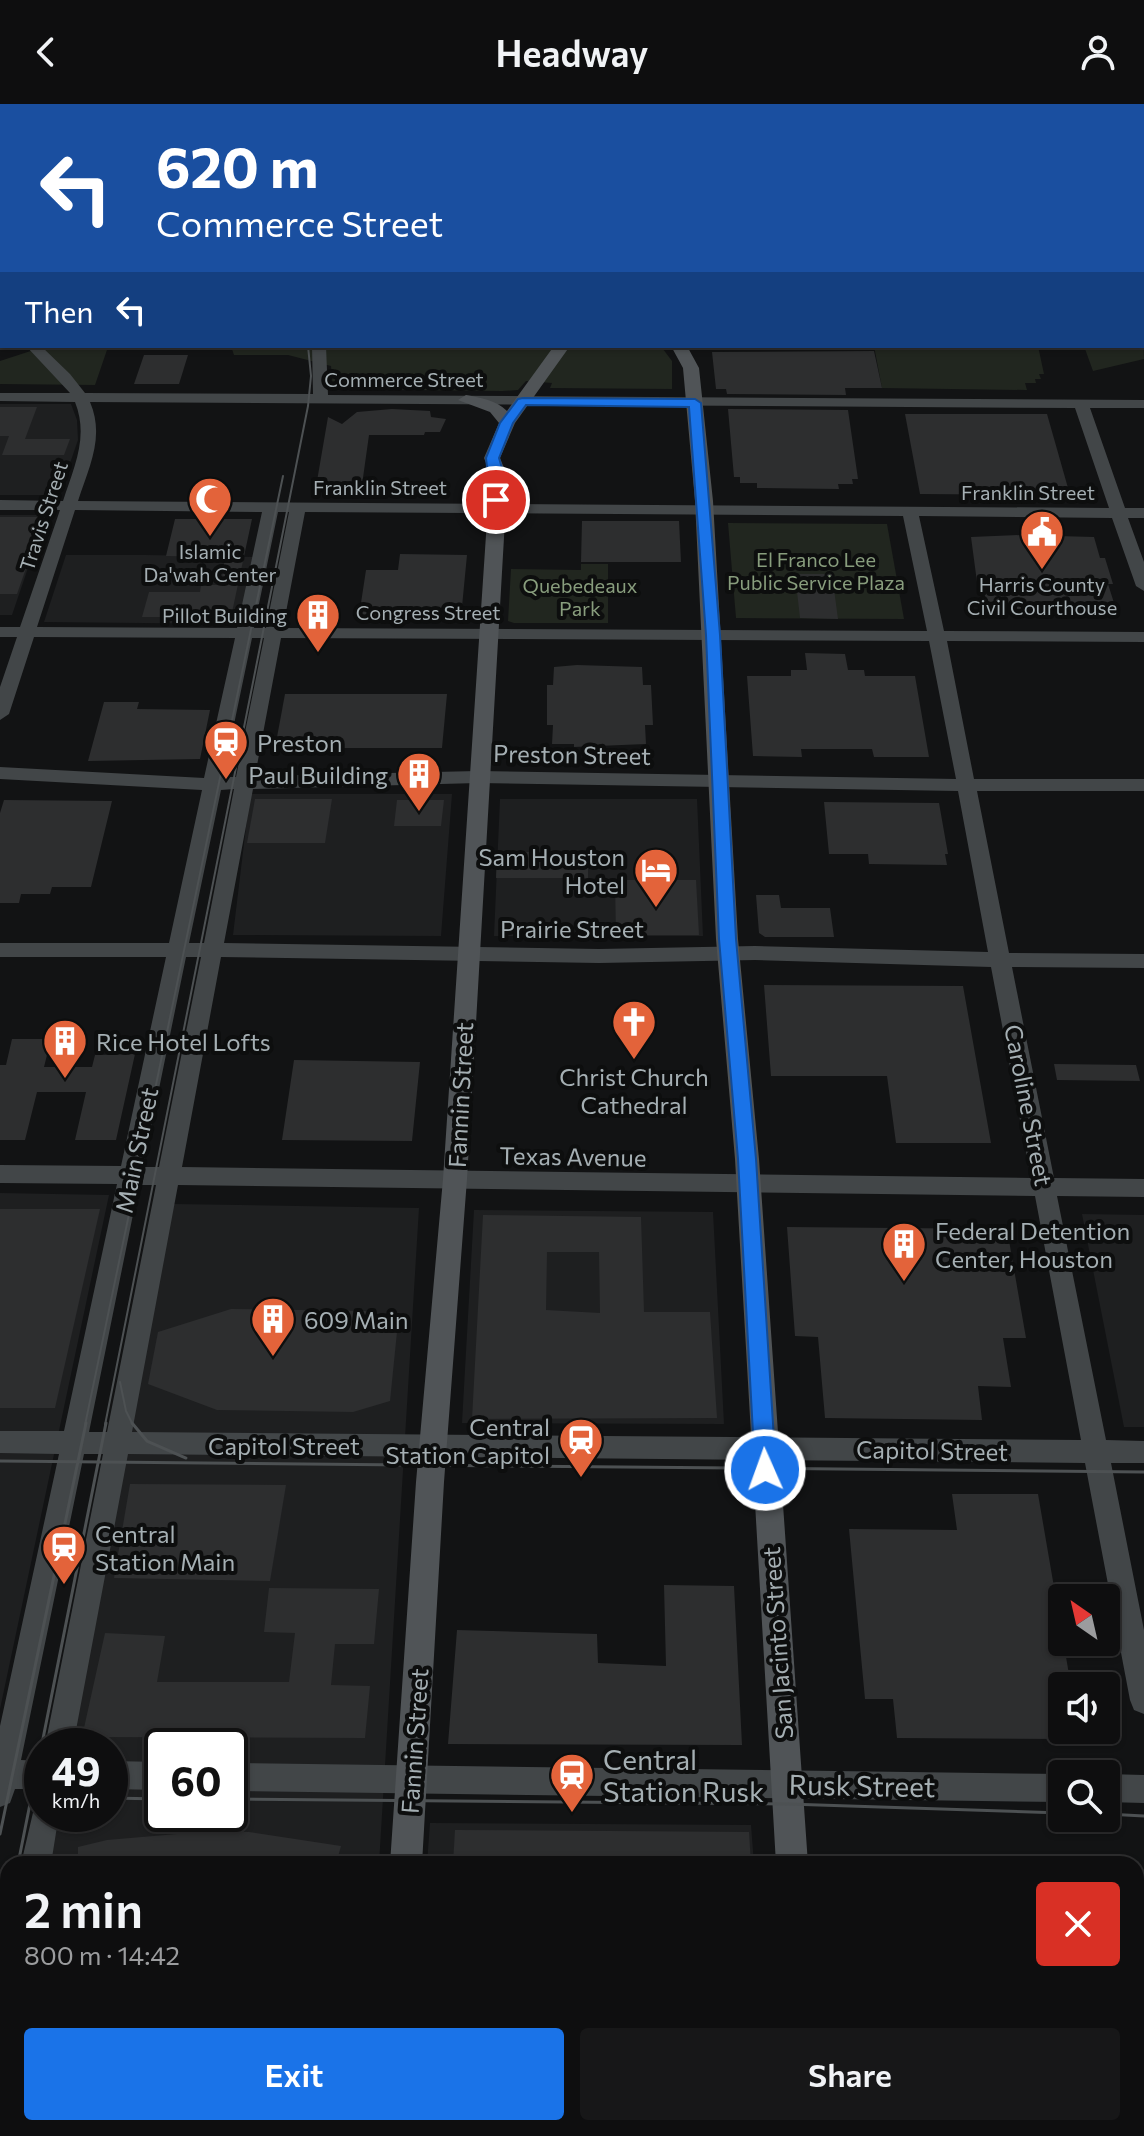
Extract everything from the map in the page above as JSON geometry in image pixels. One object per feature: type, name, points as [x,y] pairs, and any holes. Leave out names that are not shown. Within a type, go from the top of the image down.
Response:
[{"type":"main road","name":"Fannin Street","points":[[407,1856],[455,1179],[495,509],[496,468],[492,458],[507,423],[561,348]]},
{"type":"main road","name":"San Jacinto Street","points":[[680,348],[691,368],[705,510],[729,953],[749,1185],[792,1856]]},
{"type":"main road","points":[[466,400],[493,406],[507,423]]},
{"type":"street","name":"Travis Street","points":[[0,714],[90,442],[90,425],[82,397],[35,348]]},
{"type":"street","points":[[319,348],[321,399]]},
{"type":"street","points":[[300,398],[321,379]]},
{"type":"street","name":"Commerce Street","points":[[0,397],[1144,404]]},
{"type":"street","points":[[1081,404],[1144,586]]},
{"type":"street","name":"Franklin Street","points":[[0,505],[1144,513]]},
{"type":"street","name":"Main Street","points":[[1,1781],[271,506]]},
{"type":"street","name":"Main Street","points":[[63,1728],[298,506]]},
{"type":"street","name":"Caroline Street","points":[[910,511],[1144,1700]]},
{"type":"street","name":"Congress Street","points":[[0,632],[1144,637]]},
{"type":"street","name":"Preston Street","points":[[0,773],[212,784],[478,777],[1144,785]]},
{"type":"street","name":"Prairie Street","points":[[0,950],[599,956],[729,953],[1144,961]]},
{"type":"street","name":"Texas Avenue","points":[[0,1174],[1144,1188]]},
{"type":"street","name":"Capitol Street","points":[[0,1442],[1144,1452]]},
{"type":"street","name":"Rusk Street","points":[[248,1777],[1048,1788]]},
{"type":"street","points":[[1,1781],[24,1778]]},
{"type":"street","points":[[1120,1788],[1144,1789]]},
{"type":"street","points":[[37,1856],[42,1832]]},
{"type":"shaded area","points":[[0,404],[71,404],[77,420],[78,440],[59,495],[0,495]]},
{"type":"shaded area","points":[[0,515],[46,515],[12,615],[0,615]]},
{"type":"shaded area","points":[[66,555],[255,557],[240,624],[44,622]]},
{"type":"shaded area","points":[[250,794],[452,794],[441,936],[233,935]]},
{"type":"shaded area","points":[[500,799],[697,799],[703,936],[494,936]]},
{"type":"shaded area","points":[[0,1193],[109,1195],[0,1709]]},
{"type":"shaded area","points":[[173,1204],[419,1208],[379,1856],[49,1856],[53,1832],[128,1832],[128,1728],[73,1728]]},
{"type":"shaded area","points":[[474,1210],[713,1212],[724,1424],[462,1423]]},
{"type":"shaded area","points":[[1082,1214],[1144,1215],[1144,1427],[1124,1427]]},
{"type":"shaded area","points":[[430,1823],[751,1825],[753,1856],[428,1856]]},
{"type":"green space","points":[[40,348],[108,348],[95,385],[0,384],[0,361]]},
{"type":"green space","points":[[232,348],[663,349],[672,361],[672,389],[550,388],[552,383],[526,381],[518,390],[502,391],[333,389],[331,366],[288,355],[234,355]]},
{"type":"green space","points":[[874,348],[1038,348],[1044,374],[1039,374],[1041,379],[1035,379],[1036,383],[1025,383],[1027,390],[882,388]]},
{"type":"green space","points":[[1085,348],[1144,348],[1144,359],[1093,371]]},
{"type":"green space","name":"El Franco Lee Public Service Plaza","points":[[728,523],[887,524],[904,619],[736,618]]},
{"type":"green space","name":"Quebedeaux Park","points":[[581,564],[608,564],[608,623],[508,621],[511,569],[581,570]]},
{"type":"building","points":[[874,351],[882,388],[845,388],[846,395],[727,394],[726,389],[716,389],[712,352]]},
{"type":"building","points":[[144,355],[188,355],[179,384],[134,384]]},
{"type":"building","points":[[0,407],[37,407],[25,439],[70,439],[64,455],[2,455],[9,436],[0,436]]},
{"type":"building","points":[[392,409],[430,411],[431,417],[446,419],[440,432],[369,435],[361,492],[322,492],[324,481],[317,481],[328,417],[342,424],[357,412]]},
{"type":"building","points":[[728,409],[848,410],[858,479],[852,479],[853,484],[838,484],[839,489],[757,488],[757,483],[740,483],[740,477],[734,477]]},
{"type":"building","points":[[905,414],[1047,414],[1070,495],[920,494]]},
{"type":"building","points":[[0,517],[44,517],[17,594],[0,594]]},
{"type":"building","points":[[175,519],[252,519],[231,617],[142,617],[149,592],[200,592],[201,585],[221,585],[225,557],[166,556]]},
{"type":"building","points":[[582,521],[679,521],[681,562],[581,562]]},
{"type":"building","name":"Harris County Civil Courthouse","points":[[971,537],[1094,537],[1113,584],[1108,584],[1115,606],[1015,609],[1014,606],[987,606],[982,582],[977,582]]},
{"type":"building","points":[[400,554],[467,555],[461,617],[359,616],[366,570],[398,570]]},
{"type":"building","points":[[795,574],[832,574],[838,619],[800,618]]},
{"type":"building","points":[[805,653],[845,654],[848,670],[864,670],[865,676],[915,676],[929,757],[874,757],[872,749],[801,749],[802,757],[753,756],[747,676],[791,676],[791,670],[807,670]]},
{"type":"building","points":[[554,667],[642,667],[643,685],[651,685],[653,725],[645,725],[646,744],[574,747],[574,744],[552,744],[553,725],[547,725],[547,685],[553,685]]},
{"type":"building","points":[[285,694],[447,694],[442,748],[275,748]]},
{"type":"building","points":[[104,702],[139,702],[137,709],[210,710],[200,759],[88,761]]},
{"type":"building","points":[[255,799],[332,799],[325,843],[247,843]]},
{"type":"building","points":[[4,800],[112,801],[91,887],[52,887],[50,894],[21,894],[19,903],[0,903],[0,813]]},
{"type":"building","name":"Paul Building","points":[[397,800],[444,800],[441,826],[394,826]]},
{"type":"building","points":[[824,802],[939,803],[947,865],[869,864],[868,854],[829,854]]},
{"type":"building","points":[[497,852],[588,852],[588,878],[496,878]]},
{"type":"building","name":"Sam Houston Hotel","points":[[615,880],[696,880],[699,935],[616,935]]},
{"type":"building","points":[[756,895],[779,895],[781,908],[830,908],[834,937],[765,937],[759,933]]},
{"type":"building","points":[[764,985],[963,986],[991,1143],[896,1143],[887,1076],[771,1076]]},
{"type":"building","name":"Rice Hotel Lofts","points":[[12,1039],[51,1039],[44,1067],[92,1067],[95,1055],[135,1054],[116,1140],[75,1140],[86,1092],[37,1092],[25,1140],[0,1140],[0,1065],[6,1065]]},
{"type":"building","points":[[294,1060],[420,1062],[412,1141],[282,1140]]},
{"type":"building","points":[[1054,1064],[1136,1065],[1140,1081],[1057,1080]]},
{"type":"building","points":[[0,1209],[100,1209],[55,1408],[0,1408]]},
{"type":"building","points":[[483,1215],[641,1217],[644,1312],[710,1312],[717,1418],[472,1419]],"holes":[[[547,1252],[599,1252],[600,1313],[546,1310]]]},
{"type":"building","name":"Federal Detention Center, Houston","points":[[787,1227],[1007,1229],[1026,1338],[1003,1338],[1011,1387],[978,1386],[982,1420],[825,1418],[818,1337],[795,1336]]},
{"type":"building","name":"609 Main","points":[[231,1309],[365,1311],[398,1322],[390,1401],[353,1412],[217,1410],[148,1384],[158,1332]]},
{"type":"building","points":[[130,1484],[286,1485],[270,1581],[114,1578]]},
{"type":"building","points":[[952,1494],[1038,1494],[1053,1584],[1048,1584],[1048,1656],[1066,1656],[1069,1672],[1048,1672],[1048,1739],[897,1738],[893,1699],[865,1699],[849,1529],[957,1530]]},
{"type":"building","points":[[664,1585],[734,1586],[742,1745],[448,1744],[457,1630],[597,1634],[598,1663],[666,1666]]},
{"type":"building","points":[[269,1588],[379,1589],[374,1644],[335,1644],[331,1685],[370,1686],[365,1738],[248,1738],[248,1728],[144,1728],[144,1737],[128,1737],[128,1728],[84,1728],[105,1633],[165,1636],[157,1682],[289,1682],[295,1633],[264,1632]]},
{"type":"building","points":[[455,1830],[749,1832],[750,1856],[453,1856]]},
{"type":"building","points":[[200,1832],[249,1832],[341,1846],[338,1856],[78,1856],[78,1847],[107,1840]]},
{"type":"tram line","points":[[105,1425],[308,406],[311,376],[308,348]]},
{"type":"tram line","points":[[85,1425],[283,476]]},
{"type":"tram line","points":[[120,1382],[132,1423]]},
{"type":"tram line","points":[[78,1462],[86,1423]]},
{"type":"tram line","points":[[98,1462],[106,1423]]},
{"type":"tram line","points":[[132,1423],[147,1441],[186,1458]]},
{"type":"tram line","points":[[0,1461],[78,1462]]},
{"type":"tram line","points":[[0,1834],[78,1462]]},
{"type":"tram line","points":[[78,1462],[98,1462]]},
{"type":"tram line","points":[[20,1856],[98,1462]]},
{"type":"tram line","points":[[98,1462],[1144,1472]]},
{"type":"tram line","points":[[128,1798],[144,1799]]},
{"type":"tram line","points":[[248,1799],[788,1804],[1048,1813]]},
{"type":"tram line","points":[[1120,1815],[1144,1816]]},
{"type":"place","name":"Islamic Da'wah Center","points":[[210,538]]},
{"type":"place","name":"Harris County Civil Courthouse","points":[[1042,571]]},
{"type":"place","name":"Pillot Building","points":[[318,654]]},
{"type":"place","name":"Preston","points":[[226,781]]},
{"type":"place","name":"Paul Building","points":[[419,813]]},
{"type":"place","name":"Sam Houston Hotel","points":[[656,909]]},
{"type":"place","name":"Christ Church Cathedral","points":[[634,1061]]},
{"type":"place","name":"Rice Hotel Lofts","points":[[65,1080]]},
{"type":"place","name":"Federal Detention Center, Houston","points":[[904,1283]]},
{"type":"place","name":"609 Main","points":[[273,1358]]},
{"type":"place","name":"Central Station Capitol","points":[[581,1479]]},
{"type":"place","name":"Central Station Main","points":[[64,1586]]},
{"type":"place","name":"Central Station Rusk","points":[[572,1814]]},
{"type":"route","points":[[496,500],[496,468],[492,458],[507,423],[523,402],[695,403],[713,635],[727,939],[747,1159],[765,1470]]}]
